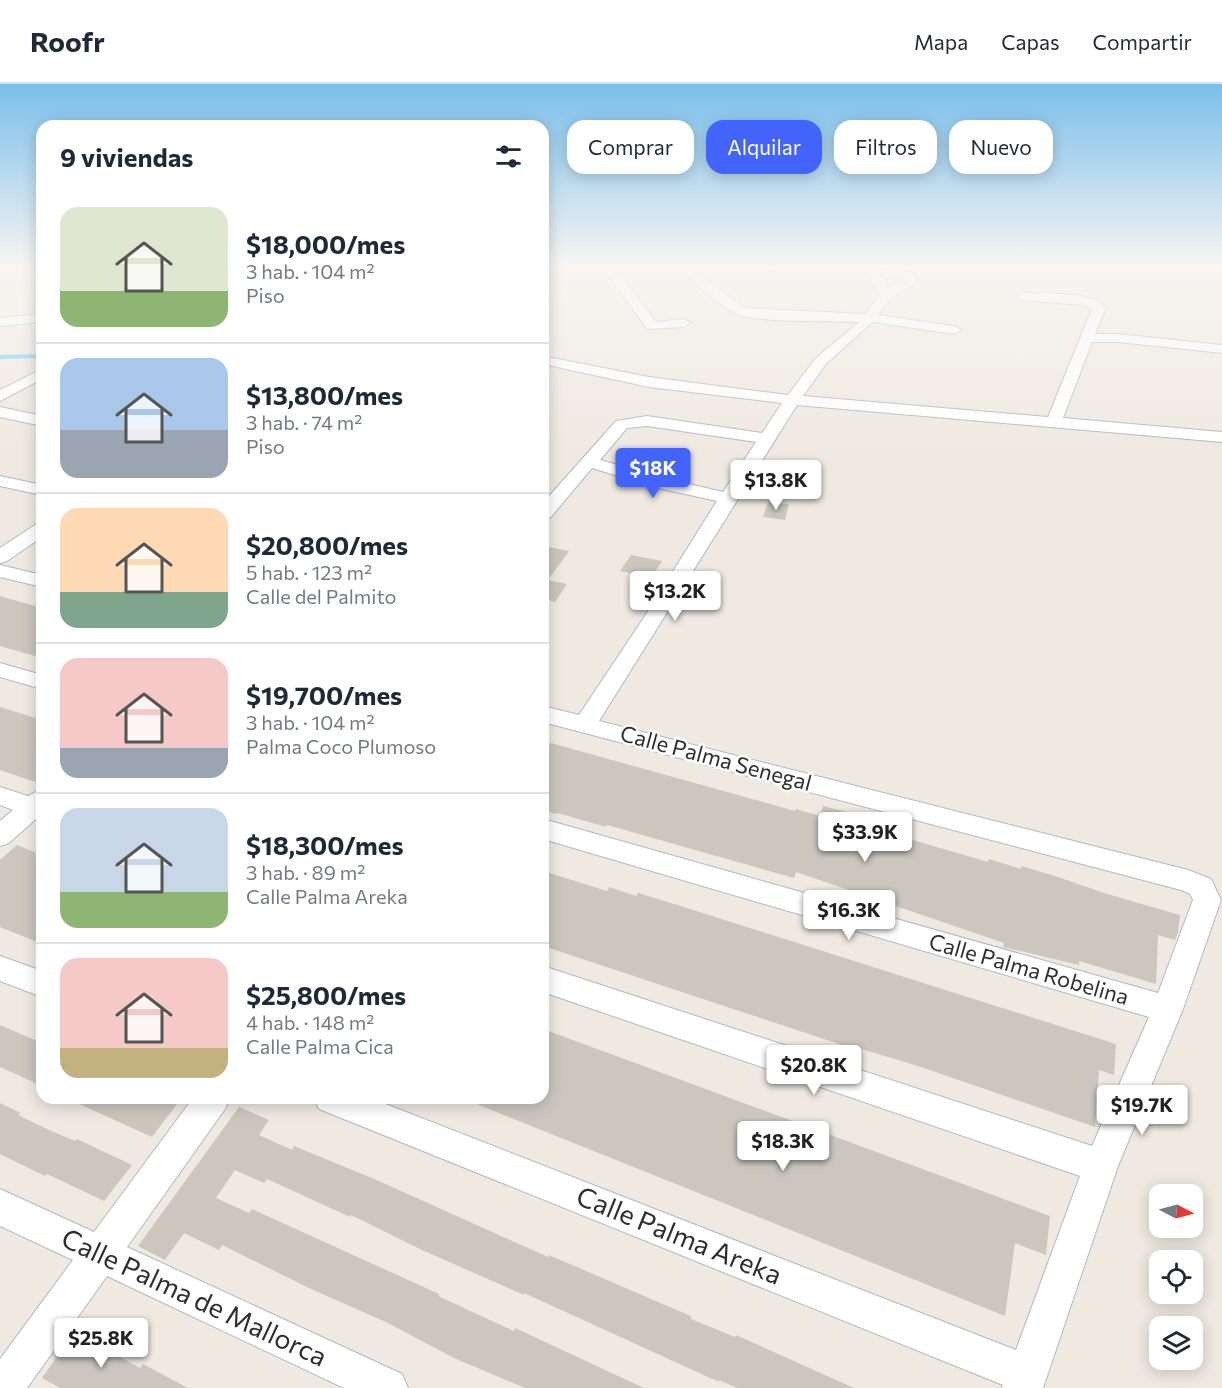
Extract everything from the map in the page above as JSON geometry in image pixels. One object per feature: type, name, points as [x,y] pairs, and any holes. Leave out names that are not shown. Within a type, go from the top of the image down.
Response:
[{"type":"street","points":[[585,724],[656,616],[766,439],[820,362],[860,326]]},
{"type":"street","points":[[925,326],[954,330]]},
{"type":"street","points":[[1053,424],[1092,326]]},
{"type":"street","points":[[1087,338],[1118,338],[1222,349]]},
{"type":"street","points":[[549,361],[649,382],[793,400],[1222,437]]},
{"type":"street","points":[[0,396],[36,377]]},
{"type":"street","points":[[0,412],[36,420]]},
{"type":"street","points":[[549,507],[622,424],[647,421],[766,439]]},
{"type":"street","points":[[589,462],[654,481],[728,498]]},
{"type":"street","points":[[0,481],[36,489]]},
{"type":"street","points":[[0,557],[36,533]]},
{"type":"street","points":[[0,571],[36,580]]},
{"type":"street","points":[[0,670],[36,680]]},
{"type":"street","name":"Calle Palma Senegal","points":[[549,715],[1177,878],[1201,887],[1207,900],[1168,1009]]},
{"type":"street","points":[[0,796],[36,804]]},
{"type":"street","points":[[0,836],[36,807]]},
{"type":"street","name":"Calle Palma Robelina","points":[[549,831],[1168,1009]]},
{"type":"street","points":[[0,968],[36,982]]},
{"type":"street","points":[[549,982],[1101,1166]]},
{"type":"street","points":[[1025,1381],[1101,1166],[1168,1009]]},
{"type":"street","points":[[3,1388],[209,1104]]},
{"type":"street","name":"Calle Palma Areka","points":[[346,1104],[1025,1381]]},
{"type":"street","name":"Calle Palma de Mallorca","points":[[0,1207],[388,1388]]},
{"type":"building","points":[[768,502],[789,504],[785,520],[763,517]]},
{"type":"building","points":[[549,547],[569,551],[549,579]]},
{"type":"building","points":[[631,555],[662,561],[652,577],[620,571]]},
{"type":"building","points":[[549,580],[567,584],[555,602],[549,600]]},
{"type":"building","points":[[0,596],[36,606],[36,656],[0,646]]},
{"type":"building","points":[[0,707],[36,718],[36,781],[0,770]]},
{"type":"building","points":[[551,743],[795,811],[796,809],[820,816],[823,806],[850,813],[848,821],[988,862],[989,859],[1021,869],[1021,866],[1180,915],[1178,932],[1175,940],[1158,935],[1156,984],[1079,961],[1079,965],[1003,947],[1004,943],[796,872],[794,878],[607,825],[606,827],[549,812],[549,746]]},
{"type":"building","points":[[17,845],[36,853],[36,942],[0,927],[0,860]]},
{"type":"building","points":[[549,873],[607,891],[609,887],[636,896],[638,893],[668,902],[1116,1044],[1114,1075],[1099,1070],[1095,1127],[918,1066],[848,1045],[848,1047],[549,948]]},
{"type":"building","points":[[0,1025],[36,1040],[36,1083],[0,1067]]},
{"type":"building","points":[[549,1031],[1050,1216],[1046,1255],[1015,1243],[1005,1316],[476,1104],[549,1104]]},
{"type":"building","points":[[0,1103],[21,1113],[18,1115],[49,1130],[75,1141],[77,1139],[132,1165],[104,1201],[47,1174],[45,1176],[0,1154]]},
{"type":"building","points":[[79,1104],[177,1104],[152,1137]]},
{"type":"building","points":[[239,1107],[269,1120],[259,1135],[292,1150],[294,1146],[379,1181],[548,1257],[549,1255],[691,1316],[691,1319],[735,1337],[736,1335],[854,1388],[737,1388],[719,1380],[719,1382],[524,1293],[524,1295],[422,1250],[351,1215],[350,1217],[267,1179],[264,1183],[235,1170],[216,1198],[249,1213],[252,1209],[439,1294],[438,1296],[514,1331],[515,1328],[644,1388],[525,1388],[454,1358],[386,1322],[311,1289],[222,1245],[219,1250],[184,1233],[165,1260],[138,1246]]},
{"type":"building","points":[[74,1332],[140,1368],[143,1364],[188,1388],[60,1388],[42,1378]]},
{"type":"waterway","points":[[0,357],[36,356]]}]
